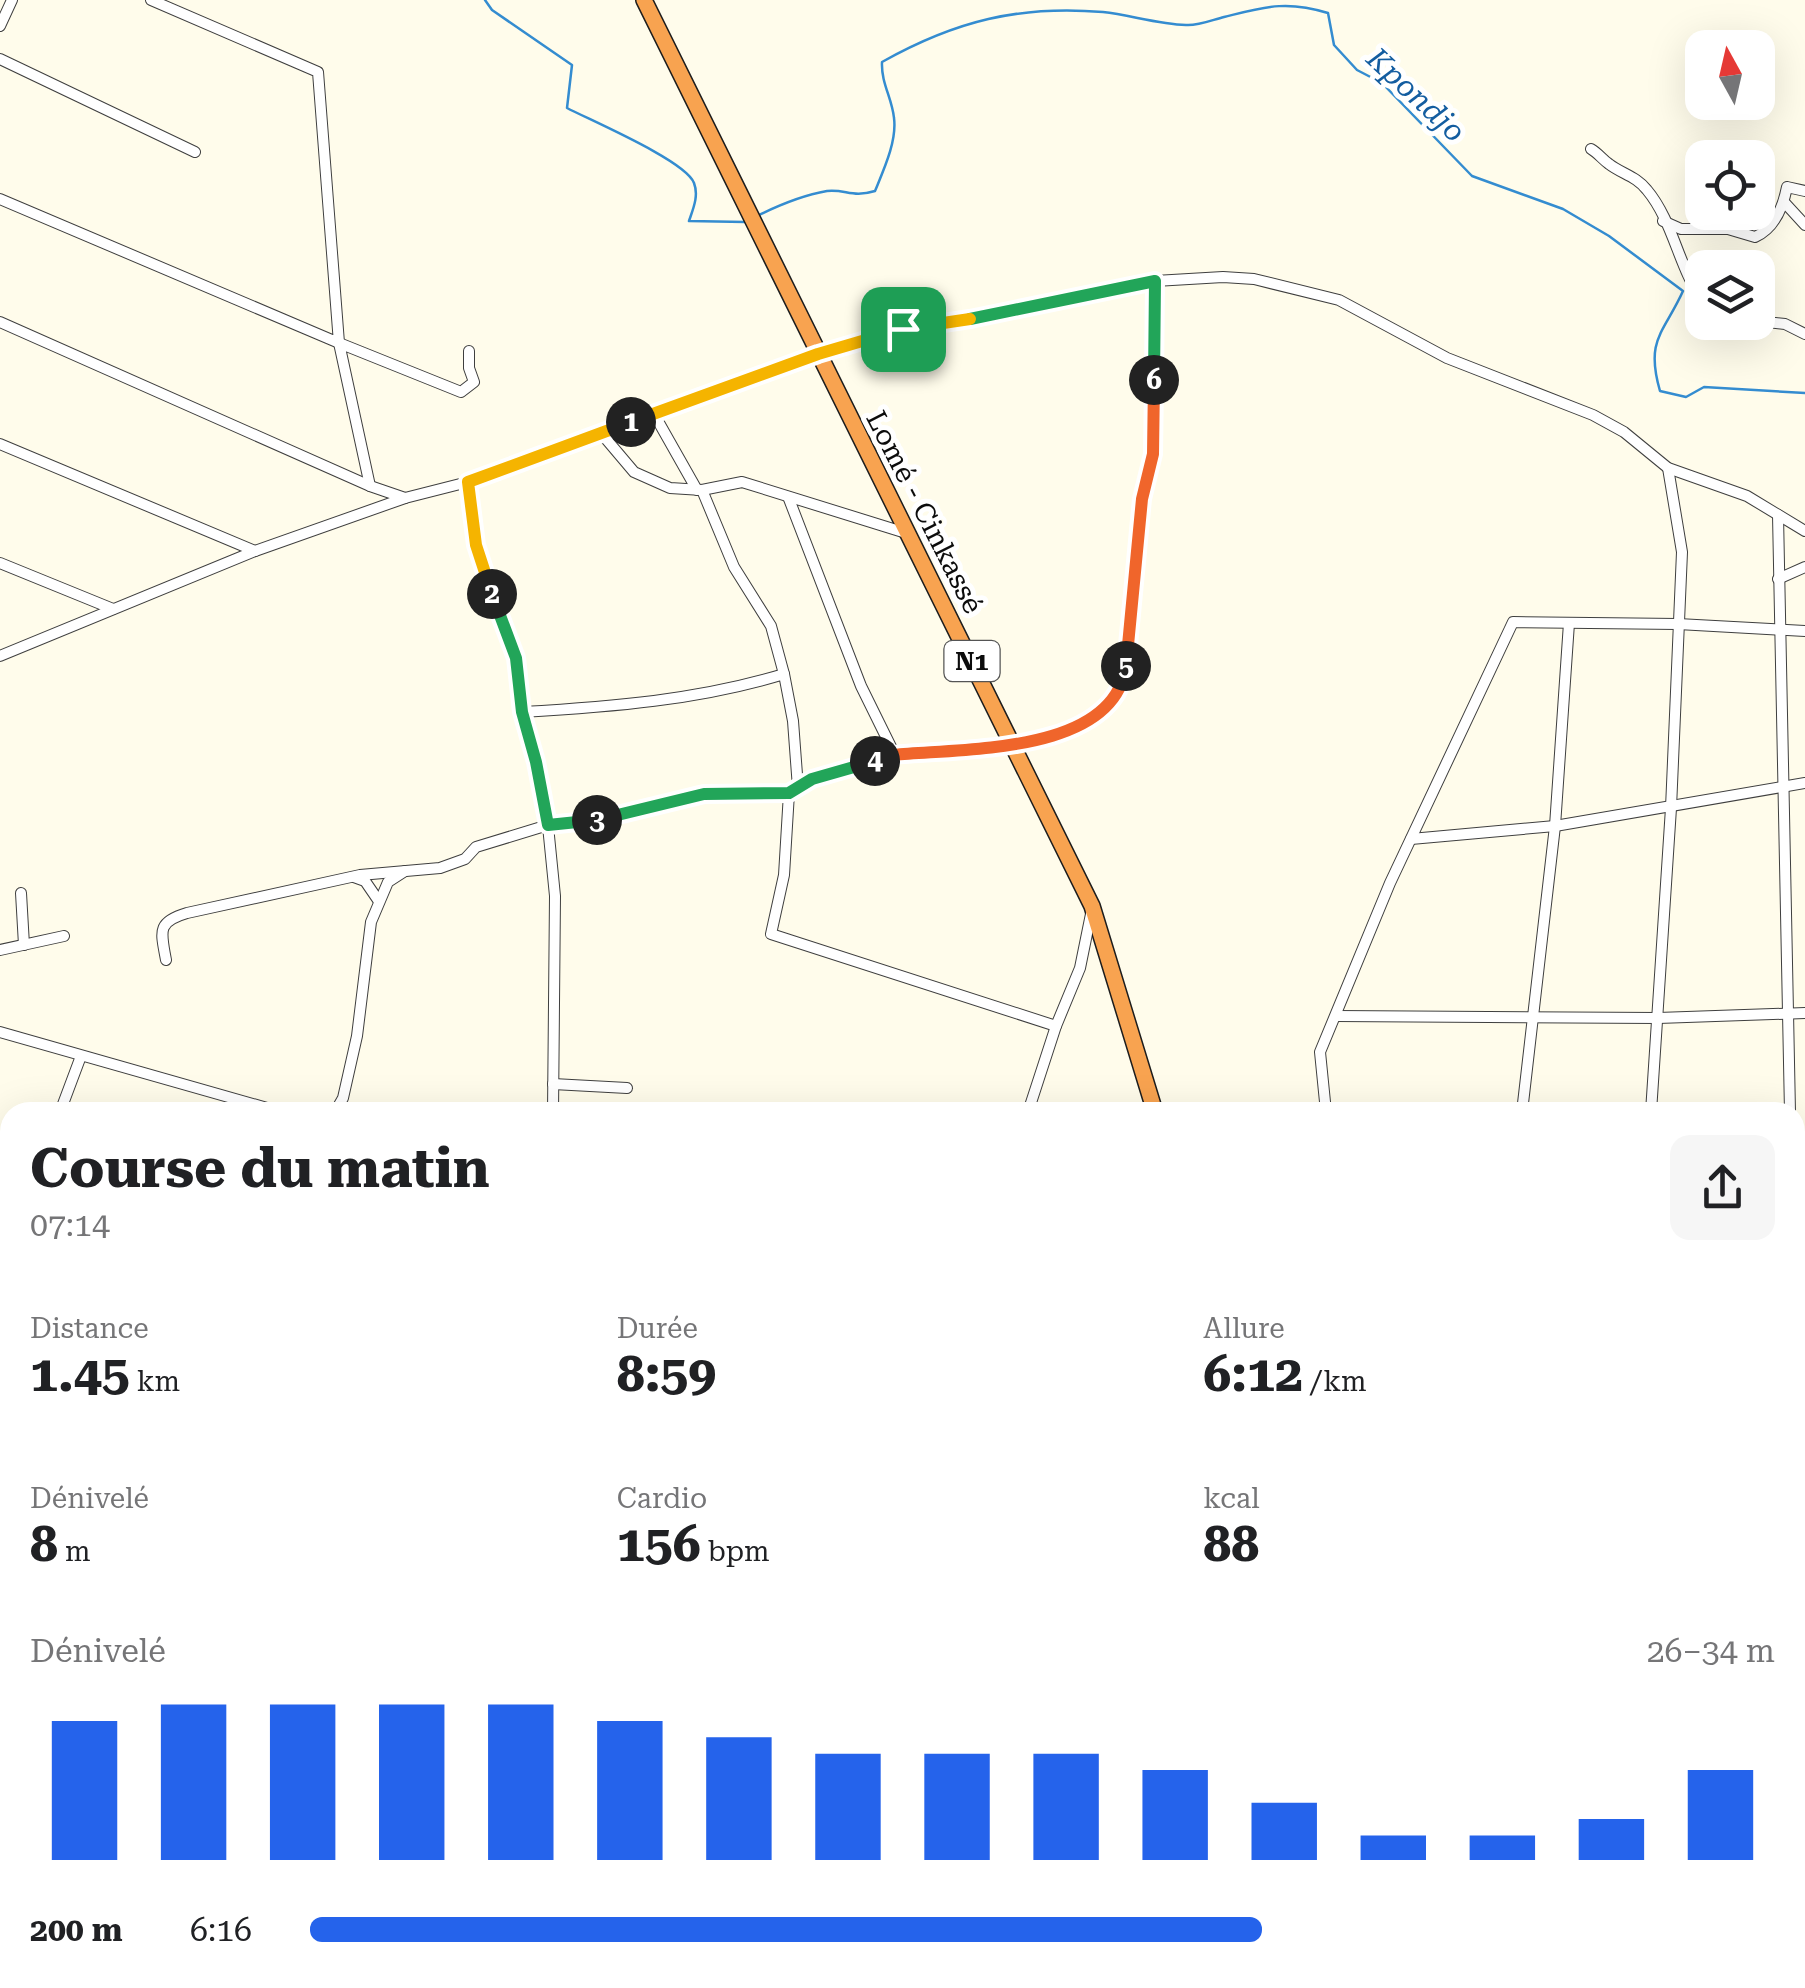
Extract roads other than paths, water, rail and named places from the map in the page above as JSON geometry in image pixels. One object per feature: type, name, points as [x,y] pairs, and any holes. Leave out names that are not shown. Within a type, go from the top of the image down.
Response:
[{"type":"highway","name":"Lomé - Cinkassé","points":[[644,0],[1092,906],[1152,1102]]},
{"type":"street","points":[[0,26],[12,0]]},
{"type":"street","points":[[151,0],[318,72],[339,343],[370,486]]},
{"type":"street","points":[[0,59],[194,152]]},
{"type":"street","points":[[1591,149],[1610,165],[1633,176],[1648,191],[1685,264]]},
{"type":"street","points":[[1663,222],[1681,228],[1728,229],[1756,237],[1767,231],[1784,202],[1787,187],[1805,191]]},
{"type":"street","points":[[0,199],[461,392],[474,382],[469,350]]},
{"type":"street","points":[[1784,202],[1805,225]]},
{"type":"street","points":[[0,656],[255,551],[405,498],[468,482],[818,354],[926,323],[948,323],[1155,281],[1254,279],[1339,300],[1474,370],[1592,414],[1624,432],[1668,468],[1747,496],[1805,531]]},
{"type":"street","points":[[166,960],[161,933],[172,918],[352,876],[440,868],[465,859],[476,846],[548,825],[601,820],[704,794],[793,790],[812,779],[894,755],[1014,745],[1088,722],[1113,702],[1125,675],[1142,499],[1153,454],[1155,281]]},
{"type":"street","points":[[0,322],[405,498]]},
{"type":"street","points":[[1775,325],[1802,330]]},
{"type":"street","points":[[654,414],[770,626],[784,674],[793,721],[793,790],[784,875],[771,934],[1056,1026]]},
{"type":"street","points":[[601,433],[634,472],[670,488],[699,490],[742,482],[906,533]]},
{"type":"street","points":[[0,444],[255,551]]},
{"type":"street","points":[[1653,1102],[1682,552],[1668,468]]},
{"type":"street","points":[[468,482],[476,545],[516,658],[522,712],[548,825],[555,896],[553,1102]]},
{"type":"street","points":[[790,499],[861,686],[894,755]]},
{"type":"street","points":[[1778,515],[1790,1102]]},
{"type":"street","points":[[0,563],[113,609]]},
{"type":"street","points":[[1778,579],[1805,567]]},
{"type":"street","points":[[1325,1102],[1320,1052],[1411,839],[1514,622],[1678,624],[1805,631]]},
{"type":"street","points":[[1523,1102],[1554,826],[1569,623]]},
{"type":"street","points":[[522,712],[608,707],[732,690],[784,674]]},
{"type":"street","points":[[1411,839],[1554,826],[1805,782]]},
{"type":"street","points":[[341,1102],[356,1036],[371,922],[388,882],[407,870]]},
{"type":"street","points":[[352,876],[365,882],[378,900]]},
{"type":"street","points":[[21,892],[24,945]]},
{"type":"street","points":[[1034,1102],[1056,1026],[1080,968],[1092,906]]},
{"type":"street","points":[[0,950],[64,936]]},
{"type":"street","points":[[1336,1016],[1658,1018],[1805,1013]]},
{"type":"street","points":[[0,1032],[248,1102]]},
{"type":"street","points":[[64,1102],[81,1056]]},
{"type":"street","points":[[553,1084],[627,1088]]},
{"type":"waterway","name":"Kpondjo","points":[[485,0],[492,10],[572,65],[567,108],[657,153],[687,174],[696,193],[689,221],[745,222]]},
{"type":"waterway","name":"Kpondjo","points":[[757,216],[818,193],[875,191],[894,136],[893,111],[882,62],[936,36],[988,19],[1043,11],[1103,12],[1191,25],[1264,8],[1300,7],[1328,13],[1334,45],[1357,70],[1382,83],[1472,176],[1563,209],[1609,236],[1683,291],[1656,348],[1660,391],[1686,397],[1704,387],[1805,393]]}]
